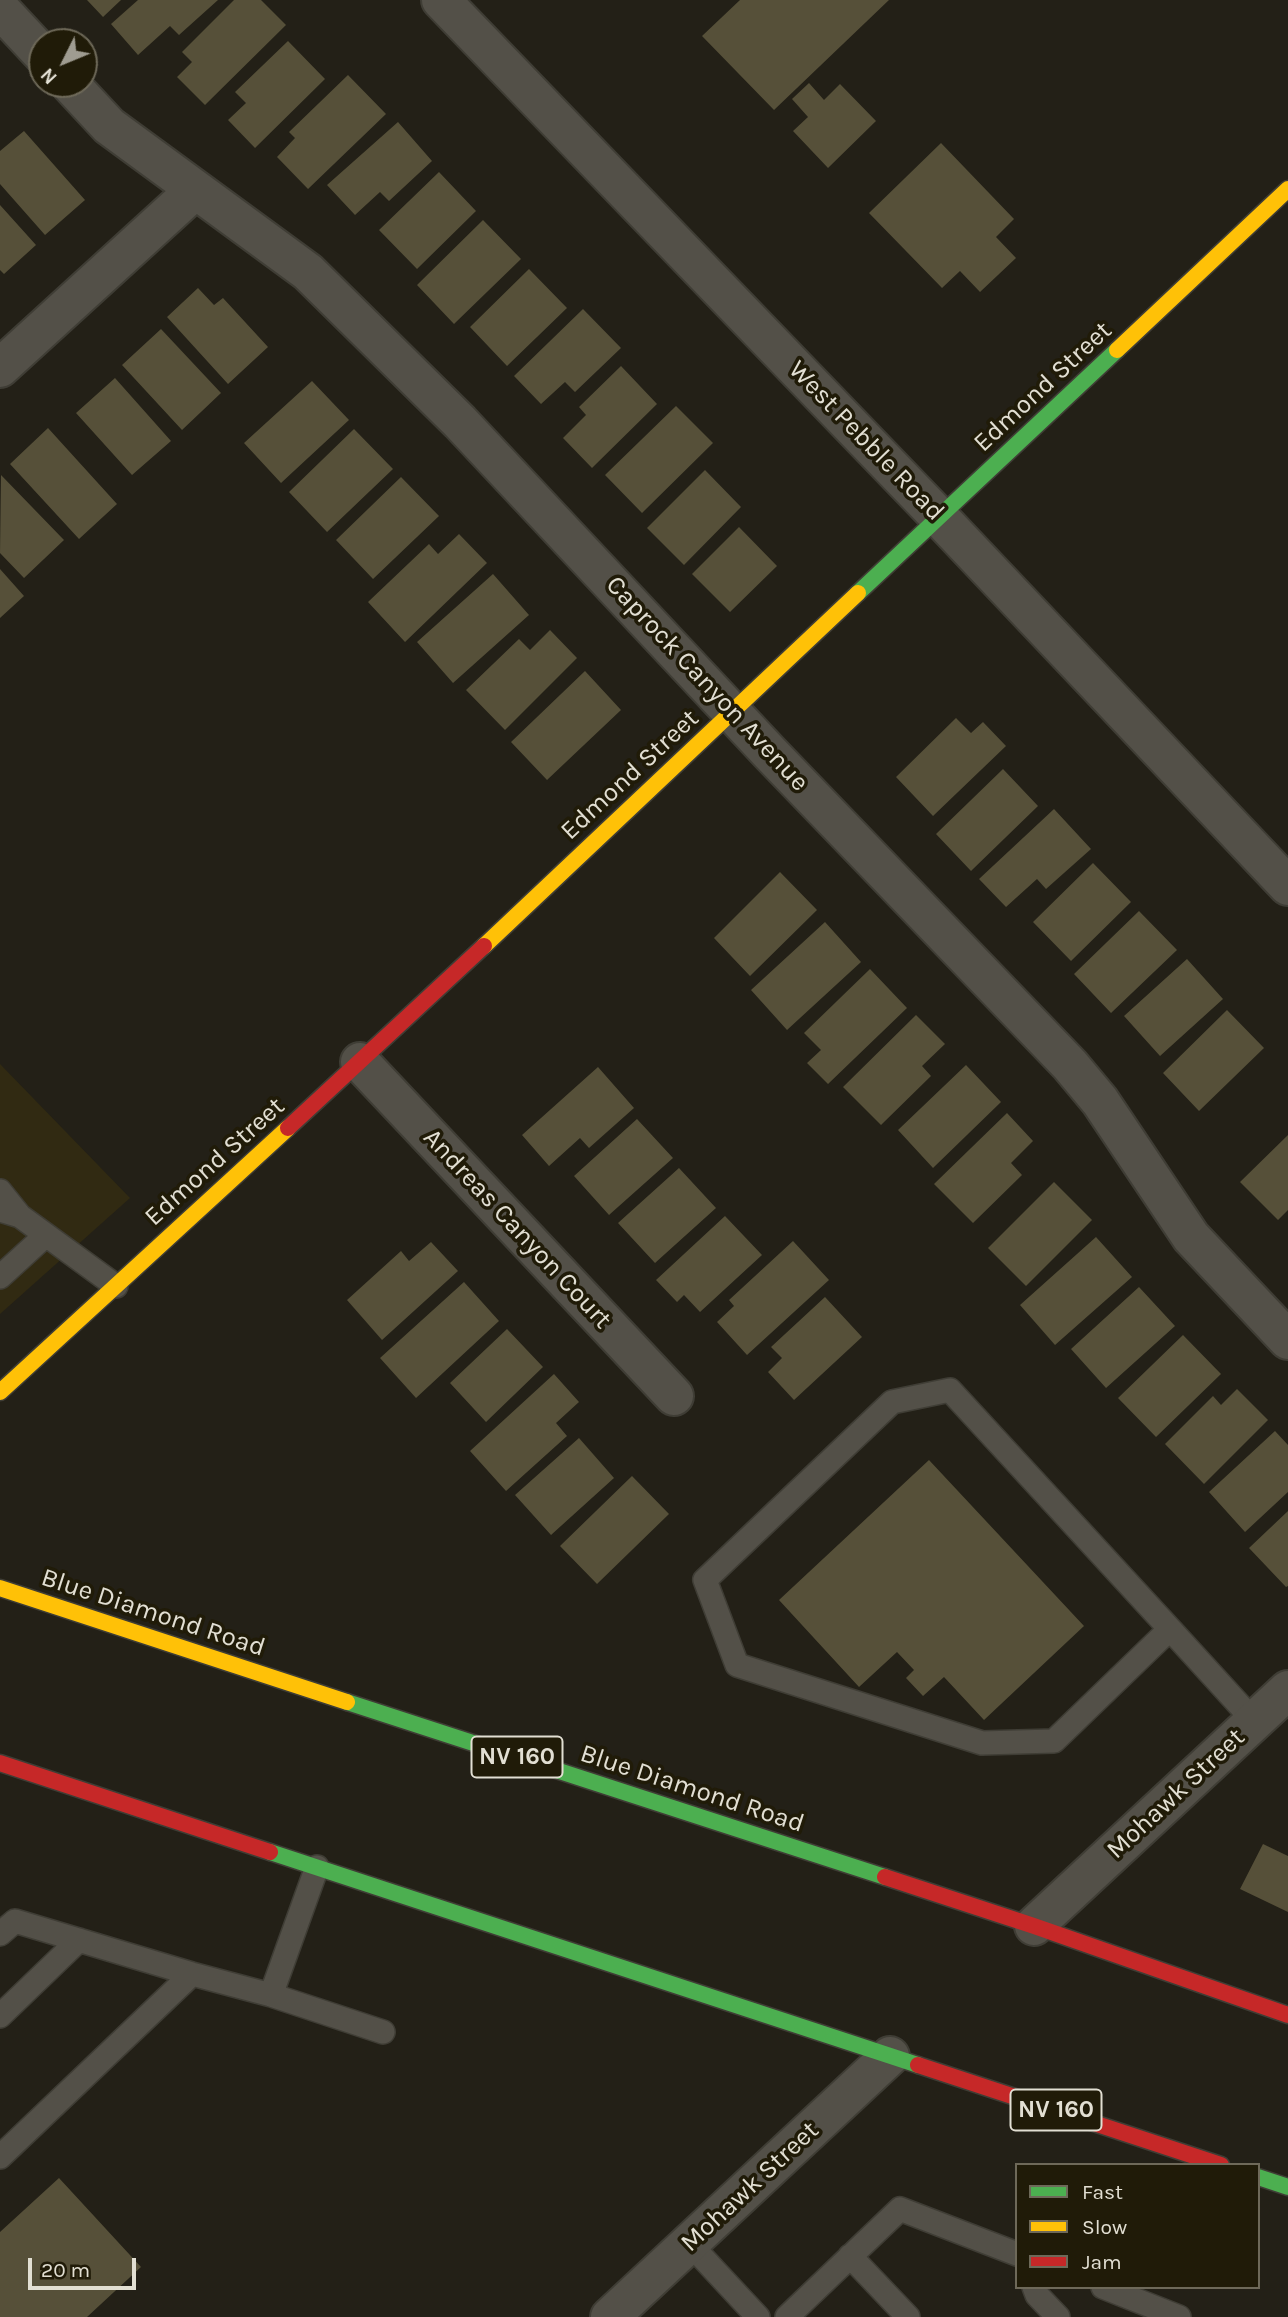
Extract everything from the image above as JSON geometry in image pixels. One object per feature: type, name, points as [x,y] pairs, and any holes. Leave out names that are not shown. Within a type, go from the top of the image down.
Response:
[{"type":"main road","name":"Edmond Street","points":[[0,1392],[360,1062],[1288,189]]},
{"type":"main road","name":"Blue Diamond Road","points":[[0,1588],[1034,1926],[1288,2015]]},
{"type":"main road","name":"NV 160","points":[[0,1763],[1215,2163]]},
{"type":"main road","points":[[1260,2178],[1288,2187]]},
{"type":"street","name":"West Pebble Road","points":[[441,0],[940,518],[1288,886]]},
{"type":"street","points":[[0,9],[28,39]]},
{"type":"street","name":"Caprock Canyon Avenue","points":[[83,98],[109,126],[308,272],[460,422],[1070,1065],[1100,1101],[1191,1237],[1288,1340]]},
{"type":"street","points":[[0,368],[195,190]]},
{"type":"street","name":"Andreas Canyon Court","points":[[360,1062],[674,1396]]},
{"type":"street","name":"Mohawk Street","points":[[1034,1926],[1288,1690]]},
{"type":"street","name":"Mohawk Street","points":[[610,2317],[890,2056]]},
{"type":"lane","points":[[0,1191],[10,1213],[46,1235],[116,1286]]},
{"type":"lane","points":[[0,1277],[46,1235]]},
{"type":"lane","points":[[1170,1629],[1054,1741],[982,1743],[737,1665],[705,1580],[892,1402],[950,1390],[1170,1629],[1254,1721]]},
{"type":"lane","points":[[271,1995],[317,1867]]},
{"type":"lane","points":[[5,1924],[79,1940],[271,1995],[383,2032]]},
{"type":"lane","points":[[0,2016],[79,1940]]},
{"type":"lane","points":[[0,2157],[192,1974]]},
{"type":"lane","points":[[787,2317],[900,2209],[1015,2253]]},
{"type":"lane","points":[[690,2244],[758,2317]]},
{"type":"lane","points":[[850,2256],[908,2317]]},
{"type":"lane","points":[[1035,2289],[1037,2295],[1058,2317]]},
{"type":"lane","points":[[1108,2289],[1179,2317]]},
{"type":"shaded area","points":[[0,1064],[130,1198],[0,1314]]},
{"type":"building","points":[[87,0],[121,0],[103,17]]},
{"type":"building","points":[[138,0],[218,0],[179,35],[170,26],[138,55],[111,24]]},
{"type":"building","points":[[234,0],[261,0],[286,25],[205,105],[177,77],[192,62],[182,52]]},
{"type":"building","points":[[740,0],[889,0],[774,110],[702,36]]},
{"type":"building","points":[[288,41],[325,79],[255,148],[228,120],[246,103],[235,92]]},
{"type":"building","points":[[348,75],[386,114],[308,189],[277,157],[295,138],[289,132]]},
{"type":"building","points":[[809,83],[824,100],[840,84],[876,121],[828,168],[793,131],[808,117],[792,99]]},
{"type":"building","points":[[398,122],[432,161],[389,201],[380,192],[355,215],[327,185]]},
{"type":"building","points":[[24,131],[85,200],[45,235],[0,184],[0,151]]},
{"type":"building","points":[[941,143],[1014,219],[996,237],[1016,258],[980,292],[960,271],[942,288],[869,213]]},
{"type":"building","points":[[439,172],[476,211],[417,269],[379,230]]},
{"type":"building","points":[[0,205],[36,245],[4,274],[0,270]]},
{"type":"building","points":[[483,220],[521,259],[454,324],[417,285]]},
{"type":"building","points":[[529,269],[567,308],[507,366],[470,327]]},
{"type":"building","points":[[198,288],[214,305],[223,298],[268,347],[228,384],[167,317]]},
{"type":"building","points":[[583,309],[621,348],[575,392],[565,382],[541,404],[514,376]]},
{"type":"building","points":[[161,329],[221,393],[182,430],[122,365]]},
{"type":"building","points":[[621,366],[657,404],[592,468],[563,438],[586,415],[579,407]]},
{"type":"building","points":[[115,378],[171,441],[132,475],[76,413]]},
{"type":"building","points":[[312,381],[349,420],[281,483],[244,443]]},
{"type":"building","points":[[676,406],[713,443],[642,513],[605,475]]},
{"type":"building","points":[[48,428],[117,504],[79,539],[10,464]]},
{"type":"building","points":[[354,429],[393,469],[327,532],[289,492]]},
{"type":"building","points":[[705,470],[741,507],[684,565],[647,528]]},
{"type":"building","points":[[1,475],[64,540],[24,578],[0,553]]},
{"type":"building","points":[[401,477],[439,516],[373,579],[336,540]]},
{"type":"building","points":[[739,527],[777,566],[730,612],[692,574]]},
{"type":"building","points":[[459,534],[487,563],[405,642],[368,602],[429,544],[438,554]]},
{"type":"building","points":[[0,569],[24,596],[0,618]]},
{"type":"building","points":[[493,574],[529,615],[453,683],[417,642]]},
{"type":"building","points":[[550,630],[577,658],[505,730],[466,690],[519,639],[530,650]]},
{"type":"building","points":[[585,671],[621,710],[547,780],[511,742]]},
{"type":"building","points":[[956,718],[971,733],[983,722],[1006,746],[933,816],[896,777]]},
{"type":"building","points":[[1003,769],[1038,806],[971,871],[936,834]]},
{"type":"building","points":[[1054,809],[1091,849],[1046,889],[1037,879],[1006,907],[979,879]]},
{"type":"building","points":[[1093,863],[1131,902],[1071,961],[1033,922]]},
{"type":"building","points":[[780,872],[817,910],[750,976],[714,938]]},
{"type":"building","points":[[1139,911],[1177,950],[1111,1013],[1074,974]]},
{"type":"building","points":[[825,922],[861,962],[787,1030],[751,990]]},
{"type":"building","points":[[1187,959],[1223,999],[1160,1056],[1124,1016]]},
{"type":"building","points":[[870,969],[907,1008],[828,1084],[807,1063],[821,1050],[804,1033]]},
{"type":"building","points":[[1227,1010],[1264,1048],[1199,1111],[1163,1073]]},
{"type":"building","points":[[916,1015],[945,1044],[922,1066],[931,1076],[881,1125],[843,1087]]},
{"type":"building","points":[[966,1065],[1001,1102],[933,1168],[898,1130]]},
{"type":"building","points":[[598,1067],[634,1108],[589,1148],[580,1138],[549,1166],[522,1135]]},
{"type":"building","points":[[1007,1113],[1033,1141],[1011,1163],[1022,1175],[973,1223],[934,1184]]},
{"type":"building","points":[[637,1119],[673,1158],[609,1215],[574,1176]]},
{"type":"building","points":[[1288,1135],[1288,1210],[1278,1220],[1240,1182]]},
{"type":"building","points":[[679,1168],[716,1208],[655,1263],[618,1223]]},
{"type":"building","points":[[1054,1182],[1092,1220],[1026,1286],[988,1248]]},
{"type":"building","points":[[725,1216],[762,1255],[700,1312],[684,1295],[677,1302],[656,1280]]},
{"type":"building","points":[[1096,1237],[1132,1277],[1055,1345],[1020,1305]]},
{"type":"building","points":[[793,1241],[829,1280],[747,1355],[717,1322],[734,1306],[729,1300]]},
{"type":"building","points":[[431,1242],[458,1271],[382,1340],[347,1300],[401,1251],[409,1261]]},
{"type":"building","points":[[464,1282],[499,1321],[416,1398],[380,1358]]},
{"type":"building","points":[[1139,1287],[1175,1326],[1106,1388],[1071,1349]]},
{"type":"building","points":[[825,1297],[862,1337],[794,1400],[768,1372],[782,1358],[771,1347]]},
{"type":"building","points":[[507,1329],[543,1367],[486,1422],[450,1383]]},
{"type":"building","points":[[1183,1335],[1221,1374],[1156,1437],[1118,1398]]},
{"type":"building","points":[[554,1374],[579,1402],[556,1423],[567,1436],[506,1491],[470,1451]]},
{"type":"building","points":[[1237,1389],[1268,1420],[1204,1484],[1165,1444],[1213,1396],[1221,1405]]},
{"type":"building","points":[[1275,1431],[1288,1445],[1288,1492],[1245,1532],[1209,1492]]},
{"type":"building","points":[[579,1438],[614,1478],[551,1535],[515,1495]]},
{"type":"building","points":[[929,1460],[1084,1626],[984,1720],[944,1677],[923,1696],[906,1678],[914,1670],[897,1652],[859,1687],[779,1600]]},
{"type":"building","points":[[632,1476],[669,1514],[597,1584],[560,1546]]},
{"type":"building","points":[[1288,1511],[1288,1586],[1286,1587],[1249,1548]]},
{"type":"building","points":[[1263,1844],[1288,1856],[1288,1912],[1240,1889]]},
{"type":"building","points":[[59,2178],[141,2267],[87,2317],[0,2317],[0,2232]]},
{"type":"traffic: fast","points":[[858,593],[1117,350]]},
{"type":"traffic: fast","points":[[347,1702],[885,1877]]},
{"type":"traffic: fast","points":[[270,1852],[918,2065]]},
{"type":"traffic: fast","points":[[1260,2178],[1288,2187]]},
{"type":"traffic: slow","points":[[1117,350],[1288,189]]},
{"type":"traffic: slow","points":[[484,946],[858,593]]},
{"type":"traffic: slow","points":[[0,1392],[288,1128]]},
{"type":"traffic: slow","points":[[0,1588],[347,1702]]},
{"type":"traffic: jam","points":[[288,1128],[484,946]]},
{"type":"traffic: jam","points":[[0,1763],[270,1852]]},
{"type":"traffic: jam","points":[[885,1877],[1288,2015]]},
{"type":"traffic: jam","points":[[918,2065],[1215,2163]]}]
